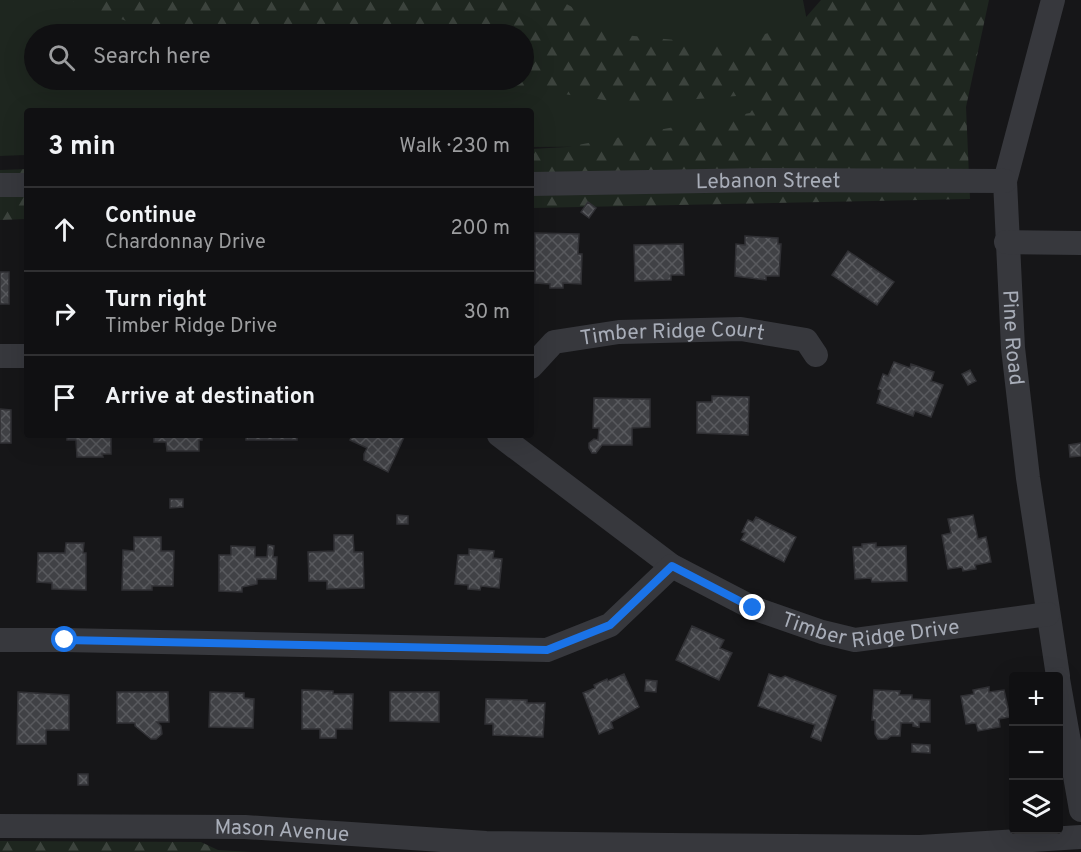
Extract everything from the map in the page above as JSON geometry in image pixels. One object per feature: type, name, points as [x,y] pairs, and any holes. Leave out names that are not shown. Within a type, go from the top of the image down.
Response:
[{"type":"street","name":"Pine Road","points":[[1053,0],[1005,181],[1006,242],[1013,348],[1057,672]]},
{"type":"street","name":"Lebanon Street","points":[[534,184],[763,180],[1005,181]]},
{"type":"street","points":[[0,185],[24,185]]},
{"type":"street","points":[[1006,242],[1081,243]]},
{"type":"street","name":"Timber Ridge Court","points":[[534,364],[554,342],[619,332],[741,329],[806,340],[816,355]]},
{"type":"street","points":[[0,356],[24,356]]},
{"type":"street","name":"Timber Ridge Drive","points":[[503,438],[672,566],[753,608],[822,632],[855,640],[1048,614]]},
{"type":"street","points":[[0,640],[547,650],[610,625],[672,566]]},
{"type":"street","name":"Pine Road","points":[[1063,707],[1081,810]]},
{"type":"street","name":"Mason Avenue","points":[[0,826],[245,827],[486,843],[920,847],[1081,837]]},
{"type":"green space","points":[[0,0],[803,0],[811,41],[843,71],[707,146],[534,147],[534,108],[24,108],[24,155],[0,156]]},
{"type":"green space","points":[[69,0],[559,0],[624,35],[726,45],[800,24],[821,0],[989,0],[966,107],[970,199],[534,208],[534,149],[567,147],[750,113],[763,94],[631,104],[534,90],[534,24],[135,24]]},
{"type":"green space","points":[[24,169],[24,219],[0,220],[0,170]]},
{"type":"green space","points":[[0,841],[201,842],[218,850],[252,852],[0,852]]},
{"type":"building","points":[[588,202],[596,208],[589,218],[581,212]]},
{"type":"building","points":[[535,233],[579,234],[578,254],[582,254],[581,284],[563,283],[563,288],[550,288],[550,284],[535,283]]},
{"type":"building","points":[[745,236],[778,238],[778,244],[781,244],[779,276],[766,276],[766,280],[735,276],[736,244],[745,245]]},
{"type":"building","points":[[683,244],[684,275],[671,275],[671,280],[635,281],[634,245]]},
{"type":"building","points":[[848,251],[894,282],[877,305],[832,275]]},
{"type":"building","points":[[0,272],[9,272],[9,304],[0,304]]},
{"type":"building","points":[[894,362],[910,368],[911,364],[934,372],[931,381],[943,385],[931,417],[915,411],[913,416],[877,403],[881,390],[878,389],[883,374],[888,376]]},
{"type":"building","points":[[970,370],[976,381],[968,385],[962,374]]},
{"type":"building","points":[[712,396],[749,397],[748,435],[697,433],[697,402],[712,402]]},
{"type":"building","points":[[594,398],[650,399],[650,427],[632,428],[632,445],[602,445],[596,453],[592,453],[589,443],[594,439],[598,440],[599,428],[593,428]]},
{"type":"building","points":[[0,409],[11,410],[11,443],[0,443]]},
{"type":"building","points":[[67,438],[111,438],[111,454],[102,454],[103,457],[77,457],[76,440],[67,440]]},
{"type":"building","points":[[154,438],[202,438],[199,440],[199,451],[167,451],[166,442],[154,442]]},
{"type":"building","points":[[246,438],[297,438],[297,440],[246,440]]},
{"type":"building","points":[[351,438],[404,438],[388,472],[364,460],[367,448],[350,440]]},
{"type":"building","points":[[1081,443],[1081,456],[1070,457],[1069,445]]},
{"type":"building","points":[[170,499],[183,499],[183,507],[170,508]]},
{"type":"building","points":[[397,515],[408,516],[408,524],[397,524]]},
{"type":"building","points":[[973,515],[978,539],[986,537],[991,562],[975,565],[976,569],[963,571],[962,567],[948,569],[942,535],[951,533],[948,519]]},
{"type":"building","points":[[756,517],[796,537],[784,562],[741,540],[748,520],[753,522]]},
{"type":"building","points":[[334,535],[353,535],[354,552],[363,552],[364,588],[327,589],[327,581],[309,581],[308,552],[334,551]]},
{"type":"building","points":[[134,537],[161,537],[161,551],[174,551],[173,586],[152,586],[152,590],[122,590],[123,550],[134,551]]},
{"type":"building","points":[[66,543],[84,543],[86,590],[52,589],[52,583],[37,582],[38,553],[65,553]]},
{"type":"building","points":[[876,543],[876,547],[906,546],[907,581],[872,582],[871,578],[855,579],[853,547]]},
{"type":"building","points":[[268,545],[274,546],[273,557],[277,557],[276,579],[257,579],[257,584],[242,587],[242,592],[219,591],[219,555],[231,555],[231,546],[255,547],[255,557],[267,557]]},
{"type":"building","points":[[469,549],[494,551],[493,558],[502,559],[499,588],[481,586],[480,590],[468,589],[468,585],[455,584],[458,555],[469,555]]},
{"type":"building","points":[[692,626],[724,640],[720,648],[732,653],[719,680],[676,660]]},
{"type":"building","points":[[624,674],[639,707],[611,722],[613,728],[599,734],[583,693],[595,688],[594,685]]},
{"type":"building","points":[[769,674],[781,678],[785,676],[836,696],[821,741],[811,737],[815,725],[758,706]]},
{"type":"building","points":[[646,680],[657,681],[656,692],[645,691]]},
{"type":"building","points":[[989,687],[989,692],[1004,690],[1009,717],[999,719],[1000,727],[978,731],[976,723],[966,724],[961,696],[974,694],[973,690]]},
{"type":"building","points":[[302,690],[353,694],[352,729],[336,729],[336,738],[320,738],[320,729],[302,729]]},
{"type":"building","points":[[874,690],[900,691],[899,695],[912,695],[912,699],[930,700],[930,722],[919,722],[919,727],[913,726],[913,723],[901,723],[900,736],[878,739],[875,734],[875,720],[872,720]]},
{"type":"building","points":[[18,692],[69,695],[69,730],[46,730],[46,744],[17,744]]},
{"type":"building","points":[[117,692],[168,692],[169,722],[157,722],[161,726],[162,734],[156,739],[151,739],[135,726],[135,723],[117,723]]},
{"type":"building","points":[[210,692],[244,693],[244,698],[254,699],[253,728],[209,727]]},
{"type":"building","points":[[390,692],[439,692],[439,722],[390,721]]},
{"type":"building","points":[[486,699],[545,703],[543,737],[493,735],[493,724],[485,724]]},
{"type":"building","points":[[912,744],[930,745],[930,753],[912,752]]},
{"type":"building","points":[[78,774],[88,774],[88,785],[78,785]]},
{"type":"route","points":[[65,640],[547,650],[610,625],[672,566],[753,608]]}]
